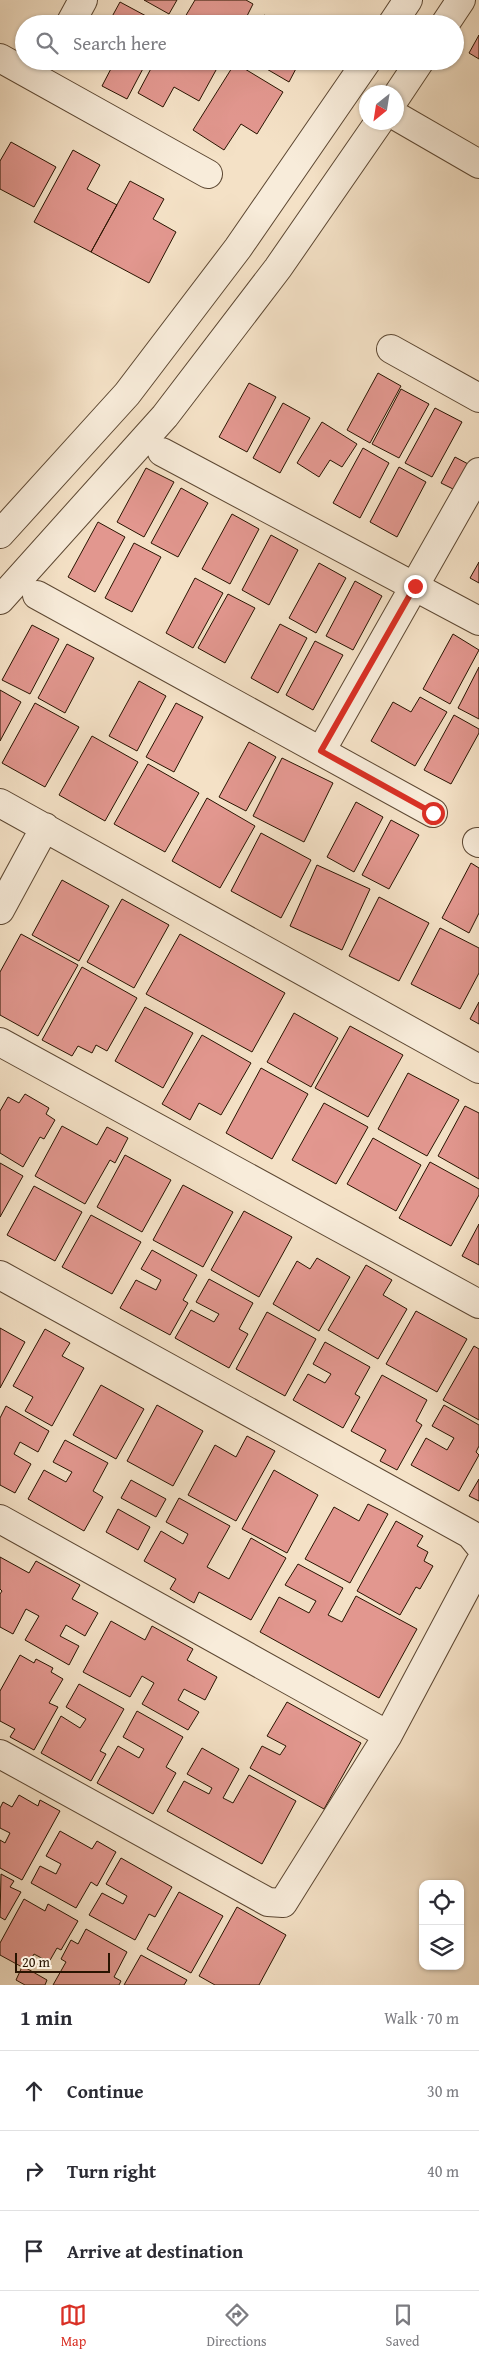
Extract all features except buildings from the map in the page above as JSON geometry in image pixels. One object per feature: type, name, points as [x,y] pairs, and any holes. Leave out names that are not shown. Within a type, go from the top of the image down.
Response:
[{"type":"street","points":[[75,15],[83,0]]},
{"type":"street","points":[[398,15],[408,0]]},
{"type":"street","points":[[451,15],[461,0]]},
{"type":"street","points":[[0,58],[15,62]]},
{"type":"street","points":[[0,534],[127,394],[238,248],[356,98],[364,70]]},
{"type":"street","points":[[404,85],[414,70]]},
{"type":"street","points":[[44,71],[208,174]]},
{"type":"street","points":[[404,121],[479,164]]},
{"type":"street","points":[[0,600],[166,416],[278,268],[373,130]]},
{"type":"street","points":[[391,349],[479,398]]},
{"type":"street","points":[[162,452],[479,621]]},
{"type":"street","points":[[321,751],[479,472]]},
{"type":"street","points":[[37,595],[433,813]]},
{"type":"street","points":[[0,803],[479,1069]]},
{"type":"street","points":[[0,910],[45,827]]},
{"type":"street","points":[[0,1042],[479,1304]]},
{"type":"street","points":[[0,1275],[470,1534],[479,1545]]},
{"type":"street","points":[[0,1519],[388,1735]]},
{"type":"street","points":[[0,1754],[268,1902],[283,1903],[388,1735],[479,1564]]},
{"type":"route","points":[[415,586],[321,751],[433,813]]}]
